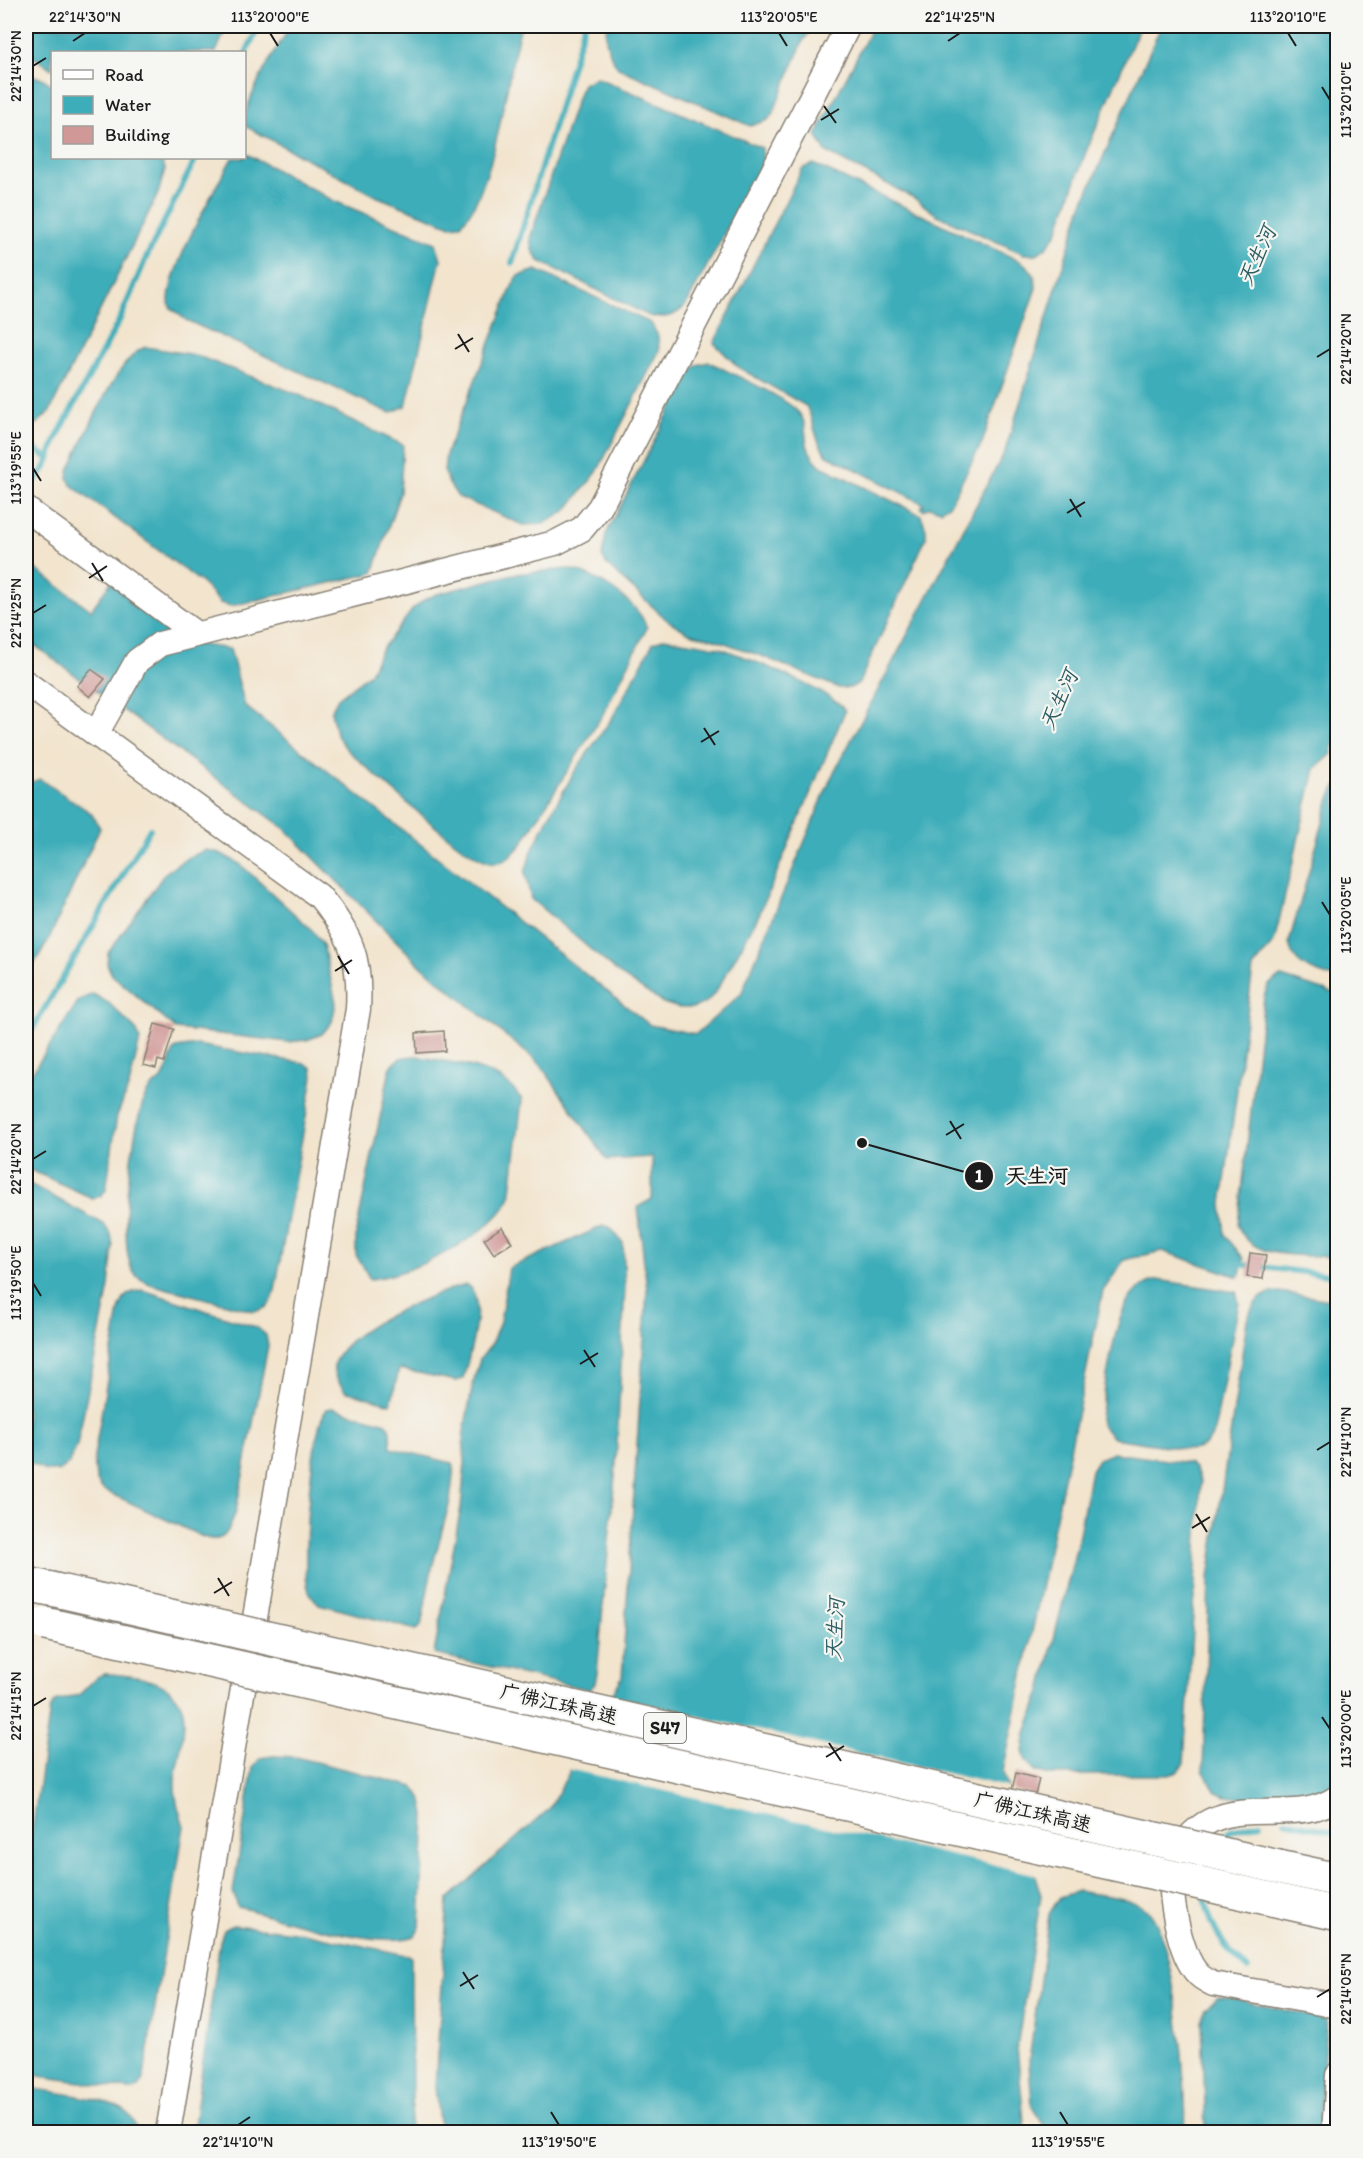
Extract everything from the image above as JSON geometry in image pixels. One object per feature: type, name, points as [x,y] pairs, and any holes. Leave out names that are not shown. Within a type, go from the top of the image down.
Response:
[{"type":"highway","name":"广佛江珠高速","points":[[38,1587],[1338,1881]]},
{"type":"highway","name":"广佛江珠高速","points":[[35,1622],[1338,1914]]},
{"type":"street","points":[[96,734],[137,661],[160,644],[555,543],[582,529],[600,507],[848,26]]},
{"type":"street","points":[[29,512],[196,634]]},
{"type":"street","points":[[26,683],[319,896],[339,920],[353,947],[360,978],[354,1033],[168,2133]]},
{"type":"street","points":[[1338,1797],[1313,1809],[1231,1812],[1208,1821],[1190,1836],[1174,1859],[1171,1886],[1177,1924],[1189,1961],[1198,1975],[1213,1984],[1338,2006]]},
{"type":"street","points":[[1334,2133],[1338,2074]]},
{"type":"water","points":[[26,26],[223,26],[225,31],[216,51],[51,51],[51,68],[26,52]]},
{"type":"water","points":[[291,26],[521,26],[491,160],[483,186],[472,209],[460,225],[451,226],[378,197],[246,127],[249,103]]},
{"type":"water","points":[[607,26],[814,26],[803,41],[774,111],[768,120],[750,126],[618,68],[608,48]]},
{"type":"water","points":[[873,26],[1140,26],[1086,152],[1057,233],[1047,247],[1037,254],[1024,254],[937,215],[914,198],[826,152],[816,135]]},
{"type":"water","points":[[1161,26],[1337,26],[1337,722],[1332,754],[1315,769],[1274,942],[1253,968],[1222,1204],[1225,1235],[1244,1259],[1239,1277],[1162,1251],[1124,1260],[1103,1291],[1003,1772],[1041,1895],[1017,2047],[1025,2132],[440,2132],[435,2086],[448,1899],[549,1809],[622,1677],[647,1290],[638,1207],[652,1199],[652,1157],[607,1160],[540,1064],[421,966],[284,828],[26,639],[26,562],[91,610],[111,582],[140,605],[176,641],[230,649],[245,706],[650,1025],[696,1034],[741,994],[831,778],[1005,451],[1082,205]]},
{"type":"water","points":[[32,76],[42,78],[51,84],[51,159],[161,159],[165,169],[158,194],[50,411],[37,424],[26,423],[26,79]]},
{"type":"water","points":[[596,77],[762,148],[763,162],[686,305],[669,316],[649,316],[539,261],[532,250],[530,238],[579,92],[583,84]]},
{"type":"water","points":[[246,154],[334,201],[436,243],[441,259],[406,406],[390,413],[186,320],[170,307],[169,294],[174,276],[203,210],[231,159],[246,159]]},
{"type":"water","points":[[813,164],[1022,262],[1034,276],[1036,288],[982,443],[950,504],[941,510],[929,507],[923,510],[921,508],[924,504],[827,455],[806,406],[739,368],[714,343],[802,169]]},
{"type":"water","points":[[536,270],[651,323],[658,336],[659,351],[597,472],[565,512],[543,524],[523,525],[458,497],[449,484],[444,470],[446,454],[513,284],[518,276]]},
{"type":"water","points":[[146,347],[195,355],[297,394],[403,445],[400,493],[373,573],[231,606],[220,603],[202,583],[71,485],[68,478],[69,470],[102,401],[124,365],[135,353]]},
{"type":"water","points":[[709,362],[770,392],[799,413],[805,425],[809,451],[821,466],[921,515],[926,529],[926,538],[859,683],[850,688],[839,688],[764,657],[714,639],[689,633],[667,620],[607,565],[602,556],[606,534],[688,375],[697,365]]},
{"type":"water","points":[[568,569],[590,577],[614,590],[635,608],[647,628],[602,716],[521,845],[504,861],[490,862],[477,857],[440,830],[347,750],[336,734],[331,711],[338,698],[370,673],[381,650],[413,609],[424,600],[437,594],[513,574]]},
{"type":"water","points":[[664,638],[723,649],[809,686],[839,704],[845,711],[758,917],[717,990],[708,1001],[694,1008],[679,1008],[663,1003],[622,976],[531,899],[525,873],[530,855],[549,816],[575,771],[612,718],[653,643]]},
{"type":"water","points":[[40,779],[91,813],[100,828],[48,941],[26,977],[26,784]]},
{"type":"water","points":[[1337,784],[1337,979],[1306,968],[1295,958],[1289,942],[1330,798]]},
{"type":"water","points":[[206,850],[220,853],[240,864],[313,931],[323,945],[336,1003],[332,1022],[322,1034],[307,1040],[288,1042],[176,1029],[112,975],[107,964],[108,953],[165,873],[187,858]]},
{"type":"water","points":[[1281,977],[1337,994],[1338,1255],[1331,1257],[1291,1255],[1265,1250],[1253,1245],[1244,1237],[1238,1225],[1264,997],[1266,990],[1274,980]]},
{"type":"water","points":[[93,994],[109,1003],[137,1031],[140,1040],[129,1086],[117,1116],[106,1190],[101,1196],[92,1198],[26,1168],[26,1082],[79,1000]]},
{"type":"water","points":[[197,1045],[304,1063],[312,1068],[313,1077],[275,1290],[268,1305],[258,1310],[253,1311],[153,1285],[134,1273],[129,1259],[126,1239],[128,1187],[140,1112],[146,1094],[163,1077],[176,1048]]},
{"type":"water","points":[[417,1056],[461,1064],[489,1073],[502,1079],[513,1088],[522,1100],[510,1199],[486,1227],[468,1240],[407,1270],[370,1279],[356,1255],[356,1232],[390,1069],[401,1058]]},
{"type":"water","points":[[26,1182],[104,1224],[111,1234],[113,1246],[109,1287],[77,1445],[69,1463],[59,1471],[46,1471],[26,1461]]},
{"type":"water","points":[[603,1226],[610,1227],[623,1243],[625,1287],[616,1464],[597,1673],[595,1683],[590,1690],[434,1654],[461,1507],[465,1462],[463,1437],[473,1383],[480,1359],[491,1345],[500,1322],[509,1268]]},
{"type":"water","points":[[1157,1280],[1236,1292],[1239,1302],[1215,1427],[1210,1440],[1205,1445],[1192,1450],[1113,1438],[1101,1425],[1100,1417],[1111,1355],[1124,1309],[1138,1289]]},
{"type":"water","points":[[466,1285],[473,1291],[476,1314],[472,1344],[463,1379],[456,1381],[399,1369],[391,1404],[345,1391],[335,1376],[334,1366],[340,1353],[352,1340],[390,1315],[412,1304]]},
{"type":"water","points":[[143,1290],[256,1327],[266,1335],[268,1346],[236,1511],[229,1530],[217,1539],[203,1537],[103,1490],[96,1479],[94,1456],[119,1310],[127,1295]]},
{"type":"water","points":[[1279,1292],[1337,1301],[1337,1781],[1327,1791],[1315,1797],[1286,1802],[1226,1796],[1215,1791],[1203,1770],[1209,1578],[1247,1320],[1258,1300],[1267,1294]]},
{"type":"water","points":[[333,1408],[387,1423],[391,1448],[452,1463],[454,1468],[450,1501],[432,1568],[421,1626],[416,1630],[319,1604],[308,1590],[306,1547],[312,1466],[321,1421],[327,1409]]},
{"type":"water","points":[[1113,1453],[1189,1463],[1195,1468],[1201,1482],[1184,1764],[1177,1772],[1168,1775],[1049,1775],[1034,1770],[1026,1761],[1023,1751],[1026,1733],[1041,1691],[1077,1545],[1091,1470],[1098,1459]]},
{"type":"water","points":[[105,1674],[144,1678],[167,1688],[176,1696],[182,1707],[184,1720],[175,1786],[184,1826],[144,2076],[140,2086],[134,2090],[26,2074],[26,1857],[31,1838],[50,1709],[56,1701],[79,1695],[97,1677]]},
{"type":"water","points":[[296,1757],[414,1787],[421,1797],[425,1815],[420,1927],[415,1936],[378,1939],[354,1936],[238,1907],[233,1892],[253,1767],[261,1758]]},
{"type":"water","points":[[1078,1891],[1114,1897],[1140,1905],[1147,1910],[1157,1925],[1165,1949],[1178,2015],[1184,2084],[1185,2132],[1048,2132],[1032,2107],[1029,2061],[1049,1914],[1060,1897]]},
{"type":"water","points":[[233,1925],[303,1933],[411,1956],[412,2105],[409,2132],[193,2132],[220,1941],[224,1930]]},
{"type":"water","points":[[1218,1998],[1229,1998],[1327,2019],[1318,2132],[1206,2132],[1202,2022],[1204,2011]]},
{"type":"water","points":[[26,2087],[94,2099],[119,2107],[130,2117],[137,2132],[26,2132]]},
{"type":"pier","points":[[608,1696],[1011,1788],[1038,1875],[568,1769]]},
{"type":"building","points":[[91,669],[105,679],[90,697],[77,686]]},
{"type":"building","points":[[155,1024],[174,1029],[164,1062],[158,1060],[156,1068],[143,1065]]},
{"type":"building","points":[[444,1031],[445,1051],[417,1053],[416,1033]]},
{"type":"building","points":[[502,1227],[512,1243],[494,1254],[484,1239]]},
{"type":"building","points":[[1250,1253],[1266,1255],[1263,1279],[1247,1277]]},
{"type":"building","points":[[1016,1773],[1039,1779],[1035,1795],[1012,1790]]},
{"type":"waterway","points":[[246,53],[259,26]]},
{"type":"waterway","points":[[512,263],[584,26]]},
{"type":"waterway","points":[[26,492],[46,466],[57,437],[121,317],[146,258],[196,159]]},
{"type":"waterway","points":[[26,443],[49,459]]},
{"type":"waterway","points":[[26,1040],[150,829]]},
{"type":"waterway","points":[[1236,1264],[1338,1276]]},
{"type":"waterway","points":[[1285,1821],[1338,1833]]},
{"type":"waterway","points":[[1219,1842],[1231,1831],[1260,1823]]},
{"type":"waterway","points":[[1205,1895],[1210,1917],[1219,1937],[1248,1969]]},
{"type":"place","name":"天生河","points":[[862,1143]]}]
